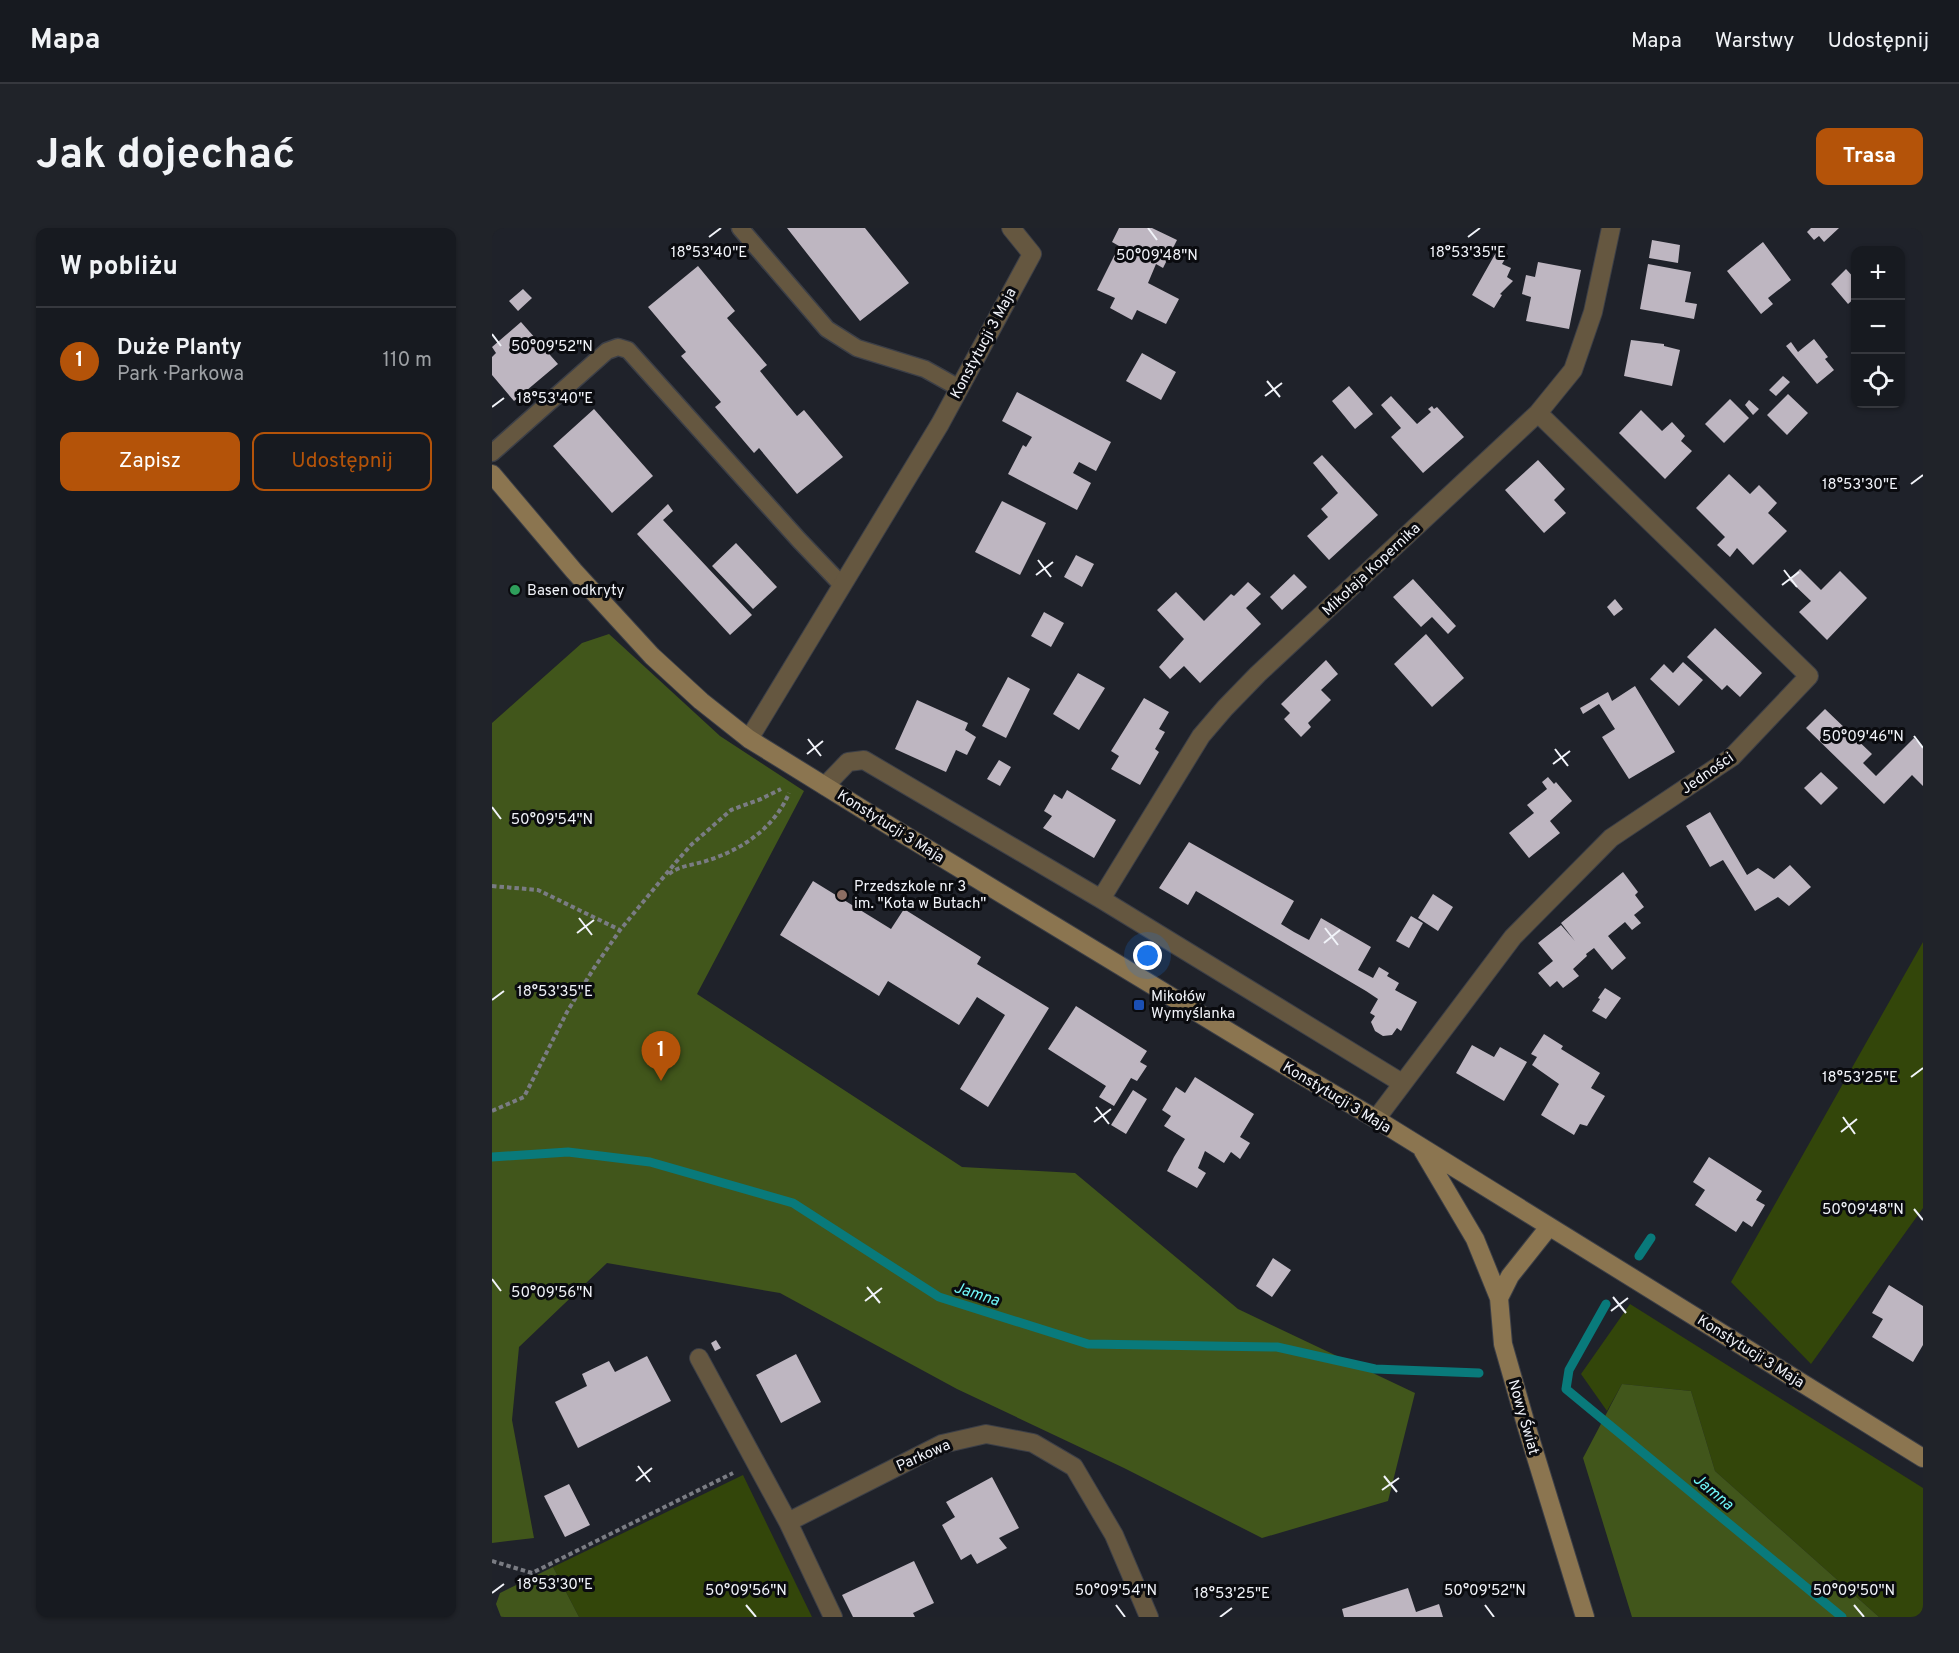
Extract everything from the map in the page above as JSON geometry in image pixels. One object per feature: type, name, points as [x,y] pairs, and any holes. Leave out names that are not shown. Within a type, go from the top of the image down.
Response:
[{"type":"street","name":"Konstytucji 3 Maja","points":[[749,739],[940,424],[1032,254],[1011,228]]},
{"type":"street","name":"Mikołaja Kopernika","points":[[1101,899],[1202,736],[1225,708],[1258,674],[1538,413],[1573,370],[1593,312],[1611,228]]},
{"type":"street","name":"Jedności","points":[[1376,1119],[1513,937],[1611,838],[1732,757],[1809,676],[1538,413]]},
{"type":"street","name":"Konstytucji 3 Maja","points":[[492,474],[574,571],[652,656],[701,701],[749,739],[1376,1119],[1923,1458]]},
{"type":"street","points":[[825,786],[848,762],[864,760],[1101,899],[1402,1083]]},
{"type":"street","name":"Nowy Świat","points":[[1420,1147],[1475,1239],[1499,1298],[1503,1344],[1585,1617]]},
{"type":"street","points":[[1499,1298],[1510,1276],[1549,1227]]},
{"type":"street","points":[[699,1358],[788,1522],[833,1617]]},
{"type":"street","name":"Parkowa","points":[[788,1522],[942,1444],[986,1434],[1033,1443],[1074,1467],[1114,1536],[1149,1617]]},
{"type":"lane","points":[[740,228],[827,329],[857,348],[925,369],[959,388]]},
{"type":"lane","points":[[492,453],[608,351],[618,347],[628,350],[842,585]]},
{"type":"path","points":[[663,878],[672,871],[735,850],[746,843],[778,813],[785,803],[790,785]]},
{"type":"path","points":[[492,1111],[524,1097],[567,1012],[594,968],[620,930],[691,845],[725,815],[782,789]]},
{"type":"path","points":[[492,886],[538,890],[620,930]]},
{"type":"path","points":[[492,1561],[532,1573],[755,1462]]},
{"type":"green space","points":[[609,634],[720,736],[804,791],[697,994],[962,1167],[1075,1173],[1238,1309],[1415,1393],[1388,1501],[1262,1538],[1124,1468],[957,1389],[780,1293],[607,1263],[519,1347],[512,1420],[534,1538],[492,1543],[492,723],[582,643]]},
{"type":"green space","points":[[1923,942],[1923,1208],[1811,1364],[1731,1282]]},
{"type":"green space","points":[[1630,1304],[1923,1488],[1923,1617],[1879,1617],[1715,1471],[1691,1391],[1622,1384],[1607,1411],[1581,1374]]},
{"type":"green space","points":[[1622,1384],[1691,1391],[1715,1471],[1879,1617],[1632,1617],[1583,1458]]},
{"type":"green space","points":[[743,1475],[812,1617],[579,1617],[553,1567]]},
{"type":"green space","points":[[553,1567],[579,1617],[501,1617],[496,1604],[500,1593]]},
{"type":"building","points":[[787,228],[865,228],[909,283],[860,321]]},
{"type":"building","points":[[1119,228],[1152,228],[1177,240],[1163,268],[1156,264],[1148,283],[1179,299],[1166,324],[1137,310],[1132,320],[1110,308],[1115,298],[1097,290],[1119,246],[1112,242]]},
{"type":"building","points":[[1811,228],[1839,228],[1824,242],[1819,236],[1814,240],[1807,232]]},
{"type":"building","points":[[1652,240],[1680,245],[1678,263],[1649,258]]},
{"type":"building","points":[[1763,242],[1791,280],[1768,298],[1773,304],[1761,314],[1727,271]]},
{"type":"building","points":[[1498,249],[1508,254],[1502,264],[1511,268],[1507,277],[1513,281],[1500,294],[1502,295],[1494,308],[1472,295]]},
{"type":"building","points":[[1538,262],[1581,270],[1569,329],[1526,321],[1531,297],[1522,294],[1526,275],[1535,277]]},
{"type":"building","points":[[1648,264],[1691,272],[1685,302],[1697,304],[1694,319],[1640,309]]},
{"type":"building","points":[[698,266],[735,311],[727,318],[767,365],[760,371],[797,416],[804,410],[843,457],[797,494],[759,448],[754,453],[715,407],[721,402],[681,356],[686,352],[648,307]]},
{"type":"building","points":[[1846,269],[1851,274],[1851,301],[1848,304],[1831,284]]},
{"type":"building","points":[[523,289],[532,298],[518,311],[509,301]]},
{"type":"building","points":[[521,322],[558,364],[514,401],[492,375],[492,357],[496,353],[492,347]]},
{"type":"building","points":[[1814,339],[1828,357],[1825,359],[1834,370],[1817,384],[1786,346],[1791,342],[1798,352]]},
{"type":"building","points":[[1631,340],[1664,344],[1664,346],[1680,350],[1672,386],[1624,376]]},
{"type":"building","points":[[1142,353],[1176,372],[1161,400],[1126,381]]},
{"type":"building","points":[[1783,376],[1790,382],[1776,396],[1769,390]]},
{"type":"building","points":[[1349,386],[1373,414],[1355,429],[1332,401]]},
{"type":"building","points":[[1017,392],[1111,442],[1096,471],[1079,462],[1073,473],[1091,483],[1077,510],[1008,474],[1023,445],[1026,447],[1032,437],[1002,421]]},
{"type":"building","points":[[1788,394],[1808,413],[1787,435],[1767,415]]},
{"type":"building","points":[[1391,396],[1417,424],[1431,412],[1428,409],[1432,406],[1434,409],[1437,407],[1464,437],[1423,473],[1391,437],[1401,428],[1381,405]]},
{"type":"building","points":[[1730,399],[1749,418],[1724,443],[1705,424]]},
{"type":"building","points":[[1749,400],[1759,409],[1753,415],[1745,405]]},
{"type":"building","points":[[594,409],[653,476],[612,513],[553,446]]},
{"type":"building","points":[[1641,410],[1662,431],[1672,422],[1685,436],[1681,441],[1692,451],[1665,479],[1619,433]]},
{"type":"building","points":[[1322,455],[1378,515],[1329,560],[1307,536],[1328,517],[1321,509],[1338,493],[1313,463]]},
{"type":"building","points":[[1538,460],[1565,489],[1554,500],[1566,513],[1544,533],[1505,490]]},
{"type":"building","points":[[1729,474],[1750,494],[1759,485],[1777,503],[1768,513],[1787,531],[1753,565],[1737,548],[1730,557],[1717,545],[1725,537],[1696,508]]},
{"type":"building","points":[[1002,501],[1046,523],[1020,575],[975,552]]},
{"type":"building","points":[[668,504],[673,511],[663,520],[752,615],[730,635],[637,534]]},
{"type":"building","points":[[736,543],[777,587],[753,609],[712,566]]},
{"type":"building","points":[[1076,555],[1094,564],[1082,587],[1064,577]]},
{"type":"building","points":[[1800,569],[1821,590],[1840,571],[1867,598],[1827,640],[1799,612],[1811,601],[1789,580]]},
{"type":"building","points":[[1294,574],[1307,587],[1282,610],[1270,597]]},
{"type":"building","points":[[1413,579],[1456,626],[1448,634],[1432,617],[1421,627],[1393,597]]},
{"type":"building","points":[[1248,582],[1261,594],[1246,608],[1261,624],[1200,683],[1184,666],[1170,679],[1159,667],[1184,639],[1157,610],[1176,592],[1204,621],[1231,594],[1234,596]]},
{"type":"building","points":[[1615,599],[1623,609],[1614,616],[1607,607]]},
{"type":"building","points":[[1044,612],[1064,623],[1051,647],[1031,636]]},
{"type":"building","points":[[1715,628],[1762,673],[1740,697],[1727,685],[1722,690],[1687,657]]},
{"type":"building","points":[[1426,634],[1464,678],[1432,707],[1394,664]]},
{"type":"building","points":[[1326,660],[1338,674],[1321,690],[1331,700],[1308,723],[1311,727],[1301,737],[1284,719],[1290,713],[1281,704]]},
{"type":"building","points":[[1683,662],[1703,680],[1679,706],[1650,679],[1664,664],[1673,673]]},
{"type":"building","points":[[1078,673],[1105,688],[1079,730],[1053,714]]},
{"type":"building","points":[[1008,677],[1030,689],[1006,738],[982,726]]},
{"type":"building","points":[[1635,686],[1675,752],[1629,779],[1602,737],[1615,729],[1599,704],[1583,714],[1580,708],[1608,692],[1612,701]]},
{"type":"building","points":[[1144,698],[1169,712],[1159,729],[1165,732],[1155,749],[1159,752],[1140,785],[1111,769],[1119,756],[1111,751]]},
{"type":"building","points":[[917,700],[968,723],[965,730],[976,737],[967,755],[956,750],[946,772],[895,749]]},
{"type":"building","points":[[1825,709],[1872,754],[1863,763],[1876,776],[1914,738],[1923,747],[1923,786],[1912,775],[1884,804],[1806,728]]},
{"type":"building","points":[[999,760],[1011,767],[1000,786],[987,779]]},
{"type":"building","points":[[1821,772],[1838,788],[1821,805],[1804,788]]},
{"type":"building","points":[[1548,777],[1554,784],[1556,782],[1572,801],[1550,821],[1560,833],[1529,858],[1509,833],[1534,813],[1527,805],[1547,789],[1542,782]]},
{"type":"building","points":[[1067,790],[1116,820],[1094,858],[1043,828],[1052,816],[1044,811],[1054,794],[1062,799]]},
{"type":"building","points":[[1710,812],[1747,875],[1758,868],[1774,879],[1790,865],[1811,887],[1789,906],[1778,897],[1755,911],[1723,860],[1710,867],[1686,826]]},
{"type":"building","points":[[1189,842],[1294,901],[1281,924],[1294,932],[1309,940],[1321,918],[1371,947],[1358,970],[1373,978],[1379,967],[1389,973],[1387,976],[1399,983],[1395,990],[1417,1002],[1401,1031],[1397,1028],[1392,1035],[1383,1036],[1375,1031],[1371,1022],[1375,1016],[1370,1013],[1378,999],[1366,991],[1196,891],[1188,905],[1159,888]]},
{"type":"building","points":[[1623,872],[1638,892],[1635,895],[1644,907],[1634,915],[1641,923],[1632,930],[1625,922],[1608,936],[1626,958],[1612,970],[1594,948],[1573,969],[1579,976],[1563,988],[1557,981],[1550,987],[1538,973],[1553,961],[1538,943],[1561,925],[1575,941],[1561,923]]},
{"type":"building","points":[[813,881],[891,929],[904,909],[981,957],[977,964],[1049,1008],[988,1107],[960,1089],[1005,1015],[977,997],[959,1025],[888,981],[879,996],[780,935]]},
{"type":"building","points":[[1433,894],[1453,907],[1438,931],[1418,918]]},
{"type":"building","points":[[1411,916],[1423,923],[1409,948],[1396,941]]},
{"type":"building","points":[[1605,988],[1621,998],[1606,1019],[1592,1011]]},
{"type":"building","points":[[1076,1006],[1147,1051],[1140,1062],[1147,1066],[1137,1081],[1131,1078],[1114,1106],[1099,1097],[1106,1086],[1048,1049]]},
{"type":"building","points":[[1544,1034],[1563,1046],[1561,1049],[1600,1073],[1591,1088],[1605,1096],[1587,1126],[1580,1124],[1574,1135],[1541,1115],[1559,1084],[1532,1065],[1537,1057],[1531,1054]]},
{"type":"building","points":[[1472,1045],[1494,1057],[1500,1047],[1527,1062],[1504,1101],[1456,1073]]},
{"type":"building","points":[[1195,1077],[1254,1114],[1240,1137],[1250,1143],[1240,1159],[1231,1152],[1224,1163],[1205,1151],[1198,1168],[1206,1173],[1197,1188],[1167,1171],[1185,1139],[1164,1126],[1171,1116],[1162,1110],[1176,1087],[1185,1093]]},
{"type":"building","points":[[1133,1090],[1147,1099],[1126,1134],[1111,1125]]},
{"type":"building","points":[[1709,1157],[1762,1191],[1756,1200],[1765,1205],[1752,1227],[1743,1221],[1736,1232],[1695,1205],[1705,1190],[1693,1182]]},
{"type":"building","points":[[1273,1258],[1291,1270],[1272,1297],[1256,1286]]},
{"type":"building","points":[[1889,1285],[1923,1306],[1923,1345],[1913,1362],[1872,1337],[1883,1319],[1872,1313]]},
{"type":"building","points":[[716,1340],[721,1348],[715,1351],[711,1343]]},
{"type":"building","points":[[796,1354],[821,1402],[781,1423],[756,1375]]},
{"type":"building","points":[[647,1356],[671,1401],[578,1448],[555,1402],[587,1386],[582,1374],[609,1361],[615,1372]]},
{"type":"building","points":[[992,1477],[1019,1528],[999,1538],[1007,1548],[977,1564],[971,1554],[961,1560],[942,1525],[955,1517],[946,1502]]},
{"type":"building","points":[[569,1484],[590,1525],[565,1537],[544,1496]]},
{"type":"building","points":[[914,1561],[934,1603],[913,1613],[915,1617],[853,1617],[842,1595]]},
{"type":"building","points":[[1408,1588],[1416,1612],[1439,1604],[1443,1617],[1344,1617],[1342,1609]]},
{"type":"waterway","name":"Jamna","points":[[492,1157],[568,1152],[650,1162],[793,1203],[939,1297],[1088,1344],[1277,1347],[1375,1369],[1479,1373]]},
{"type":"waterway","points":[[1639,1256],[1651,1238]]},
{"type":"waterway","name":"Jamna","points":[[1606,1304],[1569,1370],[1566,1389],[1842,1617]]},
{"type":"place","name":"Basen odkryty","points":[[515,590]]},
{"type":"place","name":"Przedszkole nr 3 im. \"Kota w Butach\"","points":[[842,895]]},
{"type":"place","name":"Mikołów Wymyślanka","points":[[1139,1005]]},
{"type":"place","name":"Duże Planty","points":[[661,1081]]}]
